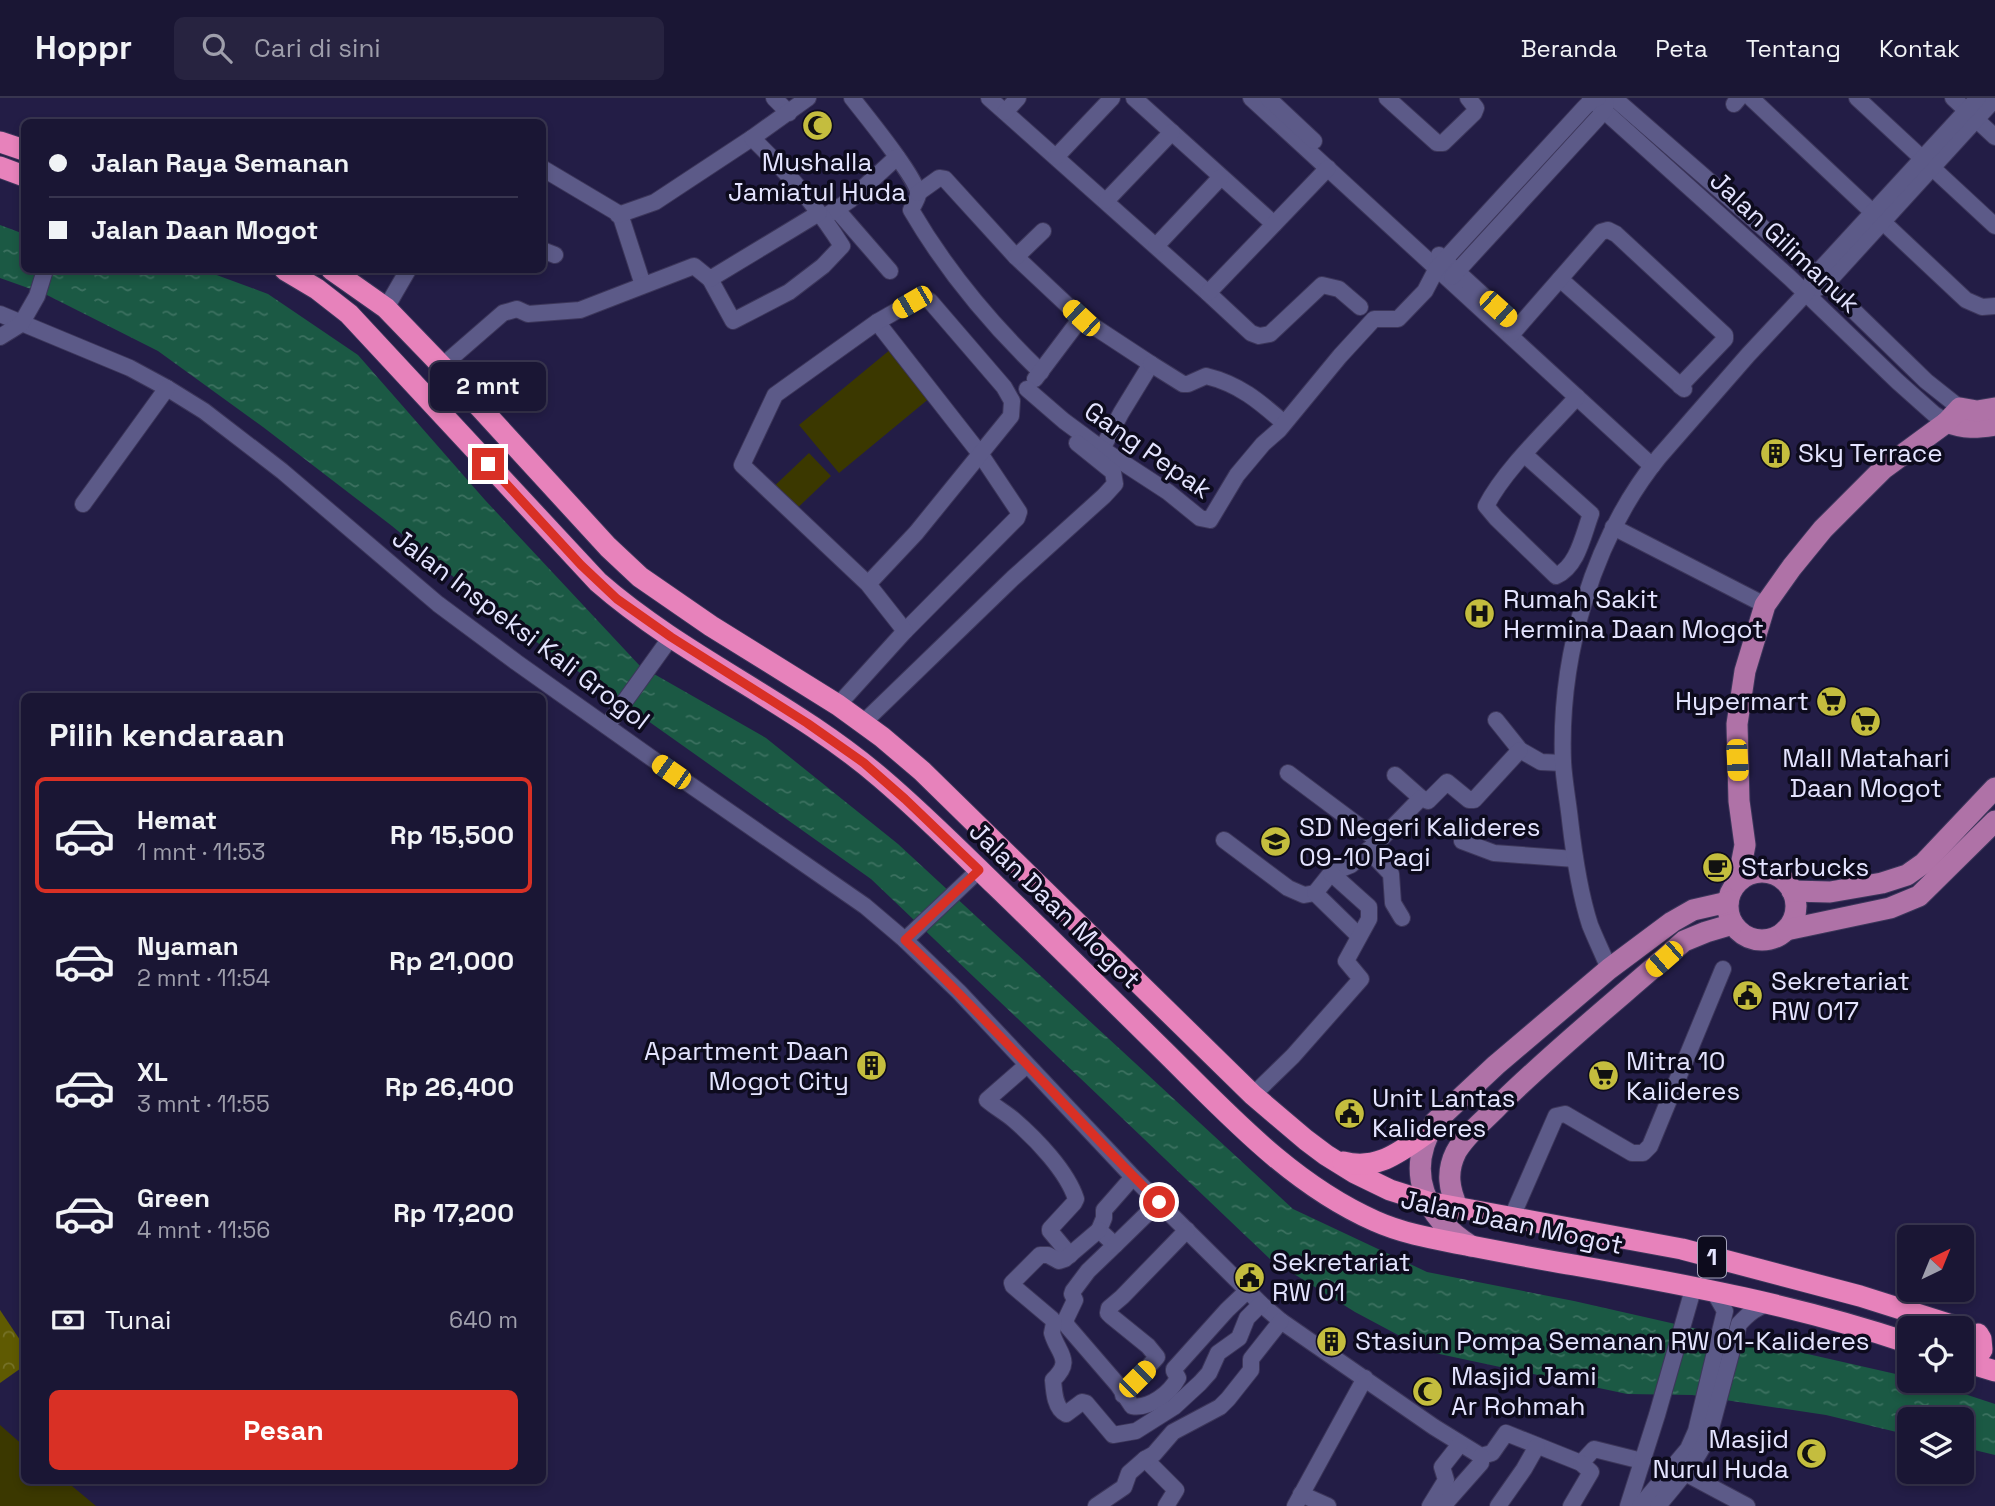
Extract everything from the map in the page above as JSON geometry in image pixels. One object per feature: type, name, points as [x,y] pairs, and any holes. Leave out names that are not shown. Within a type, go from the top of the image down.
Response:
[{"type":"highway","points":[[0,142],[21,149]]},
{"type":"highway","points":[[0,167],[21,175]]},
{"type":"highway","name":"Jalan Daan Mogot","points":[[290,273],[317,289],[349,314],[377,342],[598,582],[669,640],[807,723],[864,763],[905,799],[973,876],[1094,982],[1238,1124],[1296,1175],[1318,1190],[1338,1203],[1403,1232],[1693,1286],[1770,1303],[1897,1340]]},
{"type":"highway","points":[[305,273],[317,289]]},
{"type":"highway","name":"Jalan Daan Mogot","points":[[336,273],[386,308],[608,547],[640,577],[711,626],[838,705],[922,771],[1253,1095],[1334,1160],[1373,1182],[1428,1202],[1682,1250],[1860,1296],[1922,1316]]},
{"type":"highway","points":[[1094,982],[1116,960]]},
{"type":"highway","points":[[1111,999],[1133,976]]},
{"type":"highway","points":[[1334,1160],[1353,1165],[1373,1165],[1429,1132]]},
{"type":"highway","points":[[1974,1333],[1981,1339],[1982,1350],[1974,1360]]},
{"type":"highway","points":[[1974,1364],[1995,1371]]},
{"type":"main road","points":[[1738,881],[1745,845],[1739,801],[1737,724],[1745,671],[1765,606],[1823,529],[1884,469],[1954,415],[1995,408]]},
{"type":"main road","points":[[1954,415],[1961,428],[1995,425]]},
{"type":"main road","points":[[1792,891],[1830,892],[1882,883],[1908,875],[1924,863],[1995,788]]},
{"type":"main road","points":[[1786,930],[1891,908],[1919,896],[1995,821]]},
{"type":"main road","points":[[1745,845],[1761,872]]},
{"type":"main road","points":[[1761,872],[1779,877],[1792,891],[1795,901],[1792,922],[1786,930],[1776,937],[1763,940],[1740,933],[1728,913],[1731,891],[1738,881],[1749,874],[1761,872]]},
{"type":"main road","points":[[1471,1246],[1445,1227],[1428,1202],[1420,1177],[1424,1146],[1429,1132],[1442,1115],[1496,1065],[1609,969],[1672,922],[1693,910],[1728,902]]},
{"type":"main road","points":[[1458,1209],[1450,1191],[1449,1177],[1456,1153],[1464,1140],[1518,1087],[1684,941],[1733,924]]},
{"type":"main road","points":[[1496,1065],[1496,1078],[1499,1083],[1504,1087],[1518,1087]]},
{"type":"street","points":[[774,98],[789,113]]},
{"type":"street","points":[[618,215],[655,202],[808,98]]},
{"type":"street","points":[[852,98],[897,157],[918,193]]},
{"type":"street","points":[[989,98],[1251,333],[1259,336],[1270,334],[1322,285],[1339,289],[1360,307]]},
{"type":"street","points":[[1005,112],[1018,98]]},
{"type":"street","points":[[1056,157],[1112,98]]},
{"type":"street","points":[[1134,98],[1273,224]]},
{"type":"street","points":[[1251,98],[1432,256]]},
{"type":"street","points":[[1268,98],[1453,276],[1656,461]]},
{"type":"street","points":[[1387,98],[1437,143],[1443,143],[1474,113],[1472,103]]},
{"type":"street","name":"Jalan Gilimanuk","points":[[1614,98],[1821,279],[1926,381],[1954,415]]},
{"type":"street","points":[[1751,98],[1966,300],[1982,307],[1995,306]]},
{"type":"street","points":[[1857,98],[1995,226]]},
{"type":"street","points":[[1953,98],[1995,137]]},
{"type":"street","points":[[1971,115],[1979,98]]},
{"type":"street","points":[[1609,969],[1591,925],[1575,859],[1563,763],[1563,727],[1569,660],[1579,618],[1614,527],[1656,461],[1748,355],[1971,115],[1995,99]]},
{"type":"street","points":[[1425,291],[1432,256],[1595,105]]},
{"type":"street","points":[[1425,291],[1453,276],[1595,105]]},
{"type":"street","name":"Jalan Gilimanuk","points":[[1595,105],[1806,293],[1934,414],[1954,415]]},
{"type":"street","points":[[1106,201],[1171,132]]},
{"type":"street","points":[[752,138],[826,214],[890,271]]},
{"type":"street","points":[[710,279],[826,214],[897,157]]},
{"type":"street","points":[[1208,293],[1328,168]]},
{"type":"street","points":[[546,170],[618,215],[643,285]]},
{"type":"street","points":[[1156,246],[1221,177]]},
{"type":"street","points":[[1041,372],[965,290],[911,210],[918,193],[939,178],[945,179],[1016,257],[1081,318],[1183,384],[1206,376],[1236,387],[1253,396],[1284,423]]},
{"type":"street","points":[[442,366],[503,313],[517,309],[528,314],[580,310],[694,266],[710,279],[733,321],[789,292],[823,266],[842,246],[826,214]]},
{"type":"street","points":[[1016,257],[1042,230]]},
{"type":"street","points":[[1515,331],[1560,279],[1601,232],[1608,230],[1616,234],[1726,335],[1725,340],[1682,388],[1560,279]]},
{"type":"street","points":[[0,337],[21,324],[37,296],[44,273]]},
{"type":"street","points":[[386,308],[406,273]]},
{"type":"street","name":"Gang Pepak","points":[[1027,389],[1102,449],[1158,484],[1200,518],[1210,520],[1237,475],[1374,319],[1398,319],[1425,291]]},
{"type":"street","points":[[867,584],[916,533],[1011,416],[1012,401],[1004,387],[927,298],[921,297],[877,322],[775,395],[742,465],[867,584],[905,631]]},
{"type":"street","name":"Jalan Inspeksi Kali Grogol","points":[[0,314],[130,368],[204,411],[282,471],[438,604],[516,662],[609,724],[908,937],[1133,1177],[1261,1304],[1481,1457]]},
{"type":"street","points":[[863,723],[1115,484],[1113,471],[1035,409],[1027,395],[1027,389],[1081,318]]},
{"type":"street","points":[[838,705],[1019,512],[981,455],[877,322]]},
{"type":"street","points":[[1515,331],[1577,397],[1656,461]]},
{"type":"street","points":[[1102,449],[1151,364]]},
{"type":"street","points":[[83,504],[167,388]]},
{"type":"street","points":[[1525,455],[1591,514],[1573,563],[1565,572],[1556,576],[1486,506],[1493,492],[1525,455],[1577,397]]},
{"type":"street","points":[[1614,527],[1765,606]]},
{"type":"street","points":[[609,724],[669,640]]},
{"type":"street","points":[[1496,720],[1520,750],[1541,762],[1563,763]]},
{"type":"street","points":[[1395,775],[1420,798],[1429,801],[1447,782],[1469,800],[1474,800],[1520,750]]},
{"type":"street","points":[[1288,773],[1373,845],[1391,874],[1393,903],[1402,918]]},
{"type":"street","points":[[1224,840],[1288,888],[1304,895],[1315,893],[1331,873],[1351,865],[1420,798]]},
{"type":"street","points":[[1462,841],[1494,853],[1575,859]]},
{"type":"street","points":[[1253,1095],[1293,1056],[1361,979],[1346,961],[1370,919],[1368,907],[1331,873]]},
{"type":"street","points":[[908,937],[973,876]]},
{"type":"street","points":[[1315,893],[1359,936]]},
{"type":"street","points":[[1511,1219],[1556,1116],[1565,1114],[1632,1153],[1643,1153],[1650,1146],[1723,969]]},
{"type":"street","points":[[1027,1065],[987,1100],[1013,1119],[1040,1145],[1070,1186],[1076,1199],[1050,1231],[1070,1255]]},
{"type":"street","points":[[1133,1177],[1106,1206],[1099,1230],[1059,1261],[1048,1255],[1040,1255],[1012,1283],[1054,1323],[1053,1339],[1065,1360],[1054,1380],[1060,1410],[1066,1414],[1082,1402],[1086,1403],[1113,1435],[1136,1431],[1174,1407],[1200,1383],[1209,1373],[1218,1353],[1238,1338],[1247,1318],[1261,1304]]},
{"type":"street","points":[[1159,1202],[1088,1271],[1073,1291],[1075,1300],[1065,1321],[1132,1406],[1146,1406],[1169,1390],[1178,1378],[1174,1369],[1247,1291]]},
{"type":"street","points":[[1099,1230],[1115,1245]]},
{"type":"street","points":[[1123,1395],[1157,1357],[1114,1319],[1108,1310],[1187,1230]]},
{"type":"street","points":[[1628,1506],[1693,1286]]},
{"type":"street","points":[[1658,1506],[1704,1445],[1705,1423],[1731,1322],[1714,1292]]},
{"type":"street","points":[[1731,1322],[1770,1303]]},
{"type":"street","points":[[1096,1506],[1124,1487],[1129,1474],[1150,1457],[1173,1432],[1228,1399],[1251,1370],[1251,1359],[1282,1321]]},
{"type":"street","points":[[1328,1506],[1298,1500],[1365,1378]]},
{"type":"street","points":[[1640,1506],[1705,1423]]},
{"type":"street","points":[[1136,1431],[1150,1457],[1176,1490],[1166,1506]]},
{"type":"street","points":[[1443,1506],[1481,1463],[1481,1457],[1492,1452],[1506,1433],[1581,1463],[1591,1472],[1571,1506]]},
{"type":"street","points":[[1430,1506],[1446,1480],[1442,1467],[1460,1444]]},
{"type":"street","points":[[1499,1506],[1537,1446]]},
{"type":"street","points":[[1581,1463],[1594,1449],[1642,1461]]},
{"type":"street","points":[[1685,1473],[1748,1506]]},
{"type":"shaded area","points":[[891,349],[931,397],[839,473],[799,425]]},
{"type":"shaded area","points":[[809,453],[831,476],[789,516],[767,493]]},
{"type":"shaded area","points":[[0,1425],[21,1443],[21,1484],[70,1484],[96,1506],[0,1506]]},
{"type":"green space","points":[[0,1310],[21,1342],[21,1368],[0,1383]]},
{"type":"water","points":[[0,225],[21,233],[21,273],[211,273],[268,294],[358,355],[485,500],[640,666],[766,738],[898,844],[1293,1209],[1427,1272],[1574,1301],[1897,1374],[1897,1393],[1962,1393],[1995,1404],[1995,1455],[1974,1450],[1974,1407],[1897,1407],[1897,1432],[1826,1415],[1692,1395],[1627,1394],[1430,1352],[1355,1312],[1270,1259],[871,879],[507,621],[392,526],[158,351],[45,294],[0,278]]},
{"type":"place","name":"Mushalla Jamiatul Huda","points":[[817,126]]},
{"type":"place","name":"Sky Terrace","points":[[1775,453]]},
{"type":"place","name":"Rumah Sakit Hermina Daan Mogot","points":[[1480,614]]},
{"type":"place","name":"Hypermart","points":[[1832,701]]},
{"type":"place","name":"Mall Matahari Daan Mogot","points":[[1866,722]]},
{"type":"place","name":"SD Negeri Kalideres 09-10 Pagi","points":[[1276,842]]},
{"type":"place","name":"Starbucks","points":[[1718,867]]},
{"type":"place","name":"Sekretariat RW 017","points":[[1748,996]]},
{"type":"place","name":"Apartment Daan Mogot City","points":[[872,1066]]},
{"type":"place","name":"Mitra 10 Kalideres","points":[[1603,1076]]},
{"type":"place","name":"Unit Lantas Kalideres","points":[[1349,1113]]},
{"type":"place","name":"Sekretariat RW 01","points":[[1249,1277]]},
{"type":"place","name":"Stasiun Pompa Semanan RW 01-Kalideres","points":[[1332,1341]]},
{"type":"place","name":"Masjid Jami Ar Rohmah","points":[[1428,1391]]},
{"type":"place","name":"Masjid Nurul Huda","points":[[1812,1454]]},
{"type":"route","points":[[488,464],[581,565],[617,599],[640,617],[807,723],[864,763],[979,870],[905,940],[959,992],[1159,1202]]}]
